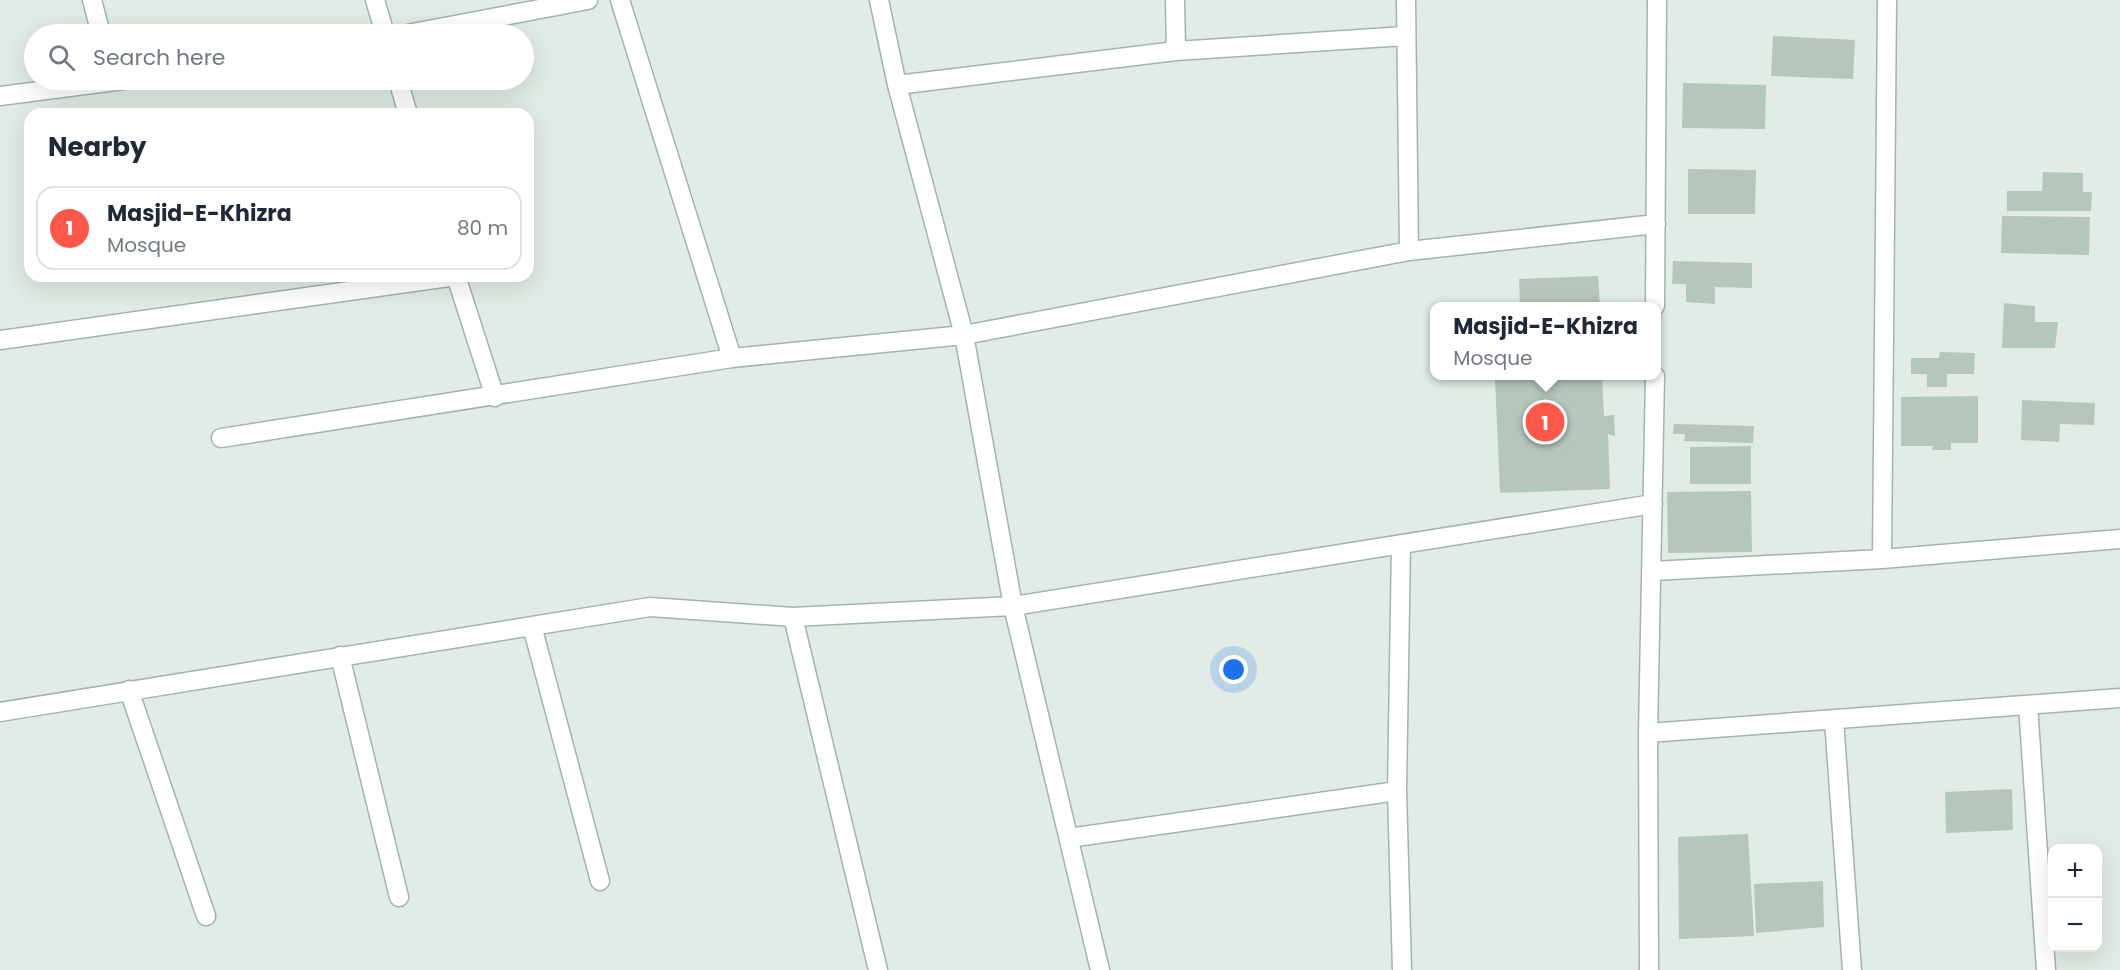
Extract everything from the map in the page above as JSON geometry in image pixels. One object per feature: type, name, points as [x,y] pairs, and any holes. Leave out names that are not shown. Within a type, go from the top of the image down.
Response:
[{"type":"street","points":[[92,0],[98,24]]},
{"type":"street","points":[[375,0],[382,24]]},
{"type":"street","points":[[460,24],[588,0]]},
{"type":"street","points":[[620,0],[732,358]]},
{"type":"street","points":[[879,0],[897,85],[964,335],[1013,606],[1100,970]]},
{"type":"street","points":[[1175,0],[1176,51]]},
{"type":"street","points":[[1406,0],[1409,251]]},
{"type":"street","points":[[1655,302],[1658,0]]},
{"type":"street","points":[[1882,559],[1887,0]]},
{"type":"street","points":[[897,85],[1176,51],[1405,36]]},
{"type":"street","points":[[0,96],[44,90]]},
{"type":"street","points":[[401,90],[406,108]]},
{"type":"street","points":[[221,438],[495,397],[732,358],[964,335],[1409,251],[1656,224]]},
{"type":"street","points":[[0,340],[413,282]]},
{"type":"street","points":[[458,282],[495,397]]},
{"type":"street","points":[[1650,970],[1648,734],[1653,571],[1655,380]]},
{"type":"street","points":[[0,712],[650,607],[793,617],[1013,606],[1653,504]]},
{"type":"street","points":[[1653,571],[1882,559],[2120,539]]},
{"type":"street","points":[[1401,544],[1397,791],[1402,970]]},
{"type":"street","points":[[793,617],[878,970]]},
{"type":"street","points":[[532,626],[600,881]]},
{"type":"street","points":[[340,656],[399,897]]},
{"type":"street","points":[[129,690],[206,916]]},
{"type":"street","points":[[1648,734],[2120,698]]},
{"type":"street","points":[[2028,705],[2046,970]]},
{"type":"street","points":[[1834,720],[1852,970]]},
{"type":"street","points":[[1069,838],[1397,791]]},
{"type":"building","points":[[1773,36],[1855,40],[1853,79],[1771,76]]},
{"type":"building","points":[[1683,83],[1766,85],[1765,129],[1682,128]]},
{"type":"building","points":[[1688,169],[1756,170],[1755,214],[1688,214]]},
{"type":"building","points":[[2043,172],[2083,173],[2083,192],[2092,192],[2091,211],[2007,211],[2007,191],[2042,191]]},
{"type":"building","points":[[2002,216],[2090,217],[2089,255],[2001,253]]},
{"type":"building","points":[[1673,261],[1752,263],[1752,288],[1715,287],[1715,304],[1686,302],[1686,284],[1672,284]]},
{"type":"building","points":[[1598,276],[1600,302],[1520,302],[1519,279]]},
{"type":"building","points":[[2004,303],[2035,306],[2035,322],[2058,322],[2055,348],[2002,348]]},
{"type":"building","points":[[1940,352],[1975,353],[1974,374],[1947,374],[1947,387],[1927,387],[1927,374],[1911,374],[1911,358],[1939,358]]},
{"type":"building","points":[[1495,380],[1602,380],[1604,416],[1614,415],[1615,436],[1608,434],[1610,489],[1500,493]]},
{"type":"building","points":[[1978,396],[1978,443],[1951,443],[1951,450],[1932,450],[1933,446],[1901,446],[1901,397]]},
{"type":"building","points":[[2022,400],[2095,403],[2094,425],[2060,424],[2059,442],[2021,440]]},
{"type":"building","points":[[1674,424],[1754,426],[1753,443],[1684,441],[1685,434],[1673,434]]},
{"type":"building","points":[[1751,446],[1751,484],[1690,484],[1690,447]]},
{"type":"building","points":[[1751,491],[1752,552],[1668,553],[1667,492]]},
{"type":"building","points":[[2012,789],[2013,830],[1946,833],[1945,792]]},
{"type":"building","points":[[1748,834],[1754,936],[1679,939],[1678,837]]},
{"type":"building","points":[[1823,881],[1824,927],[1756,933],[1754,884]]},
{"type":"place","name":"Masjid-E-Khizra","points":[[1545,422]]}]
